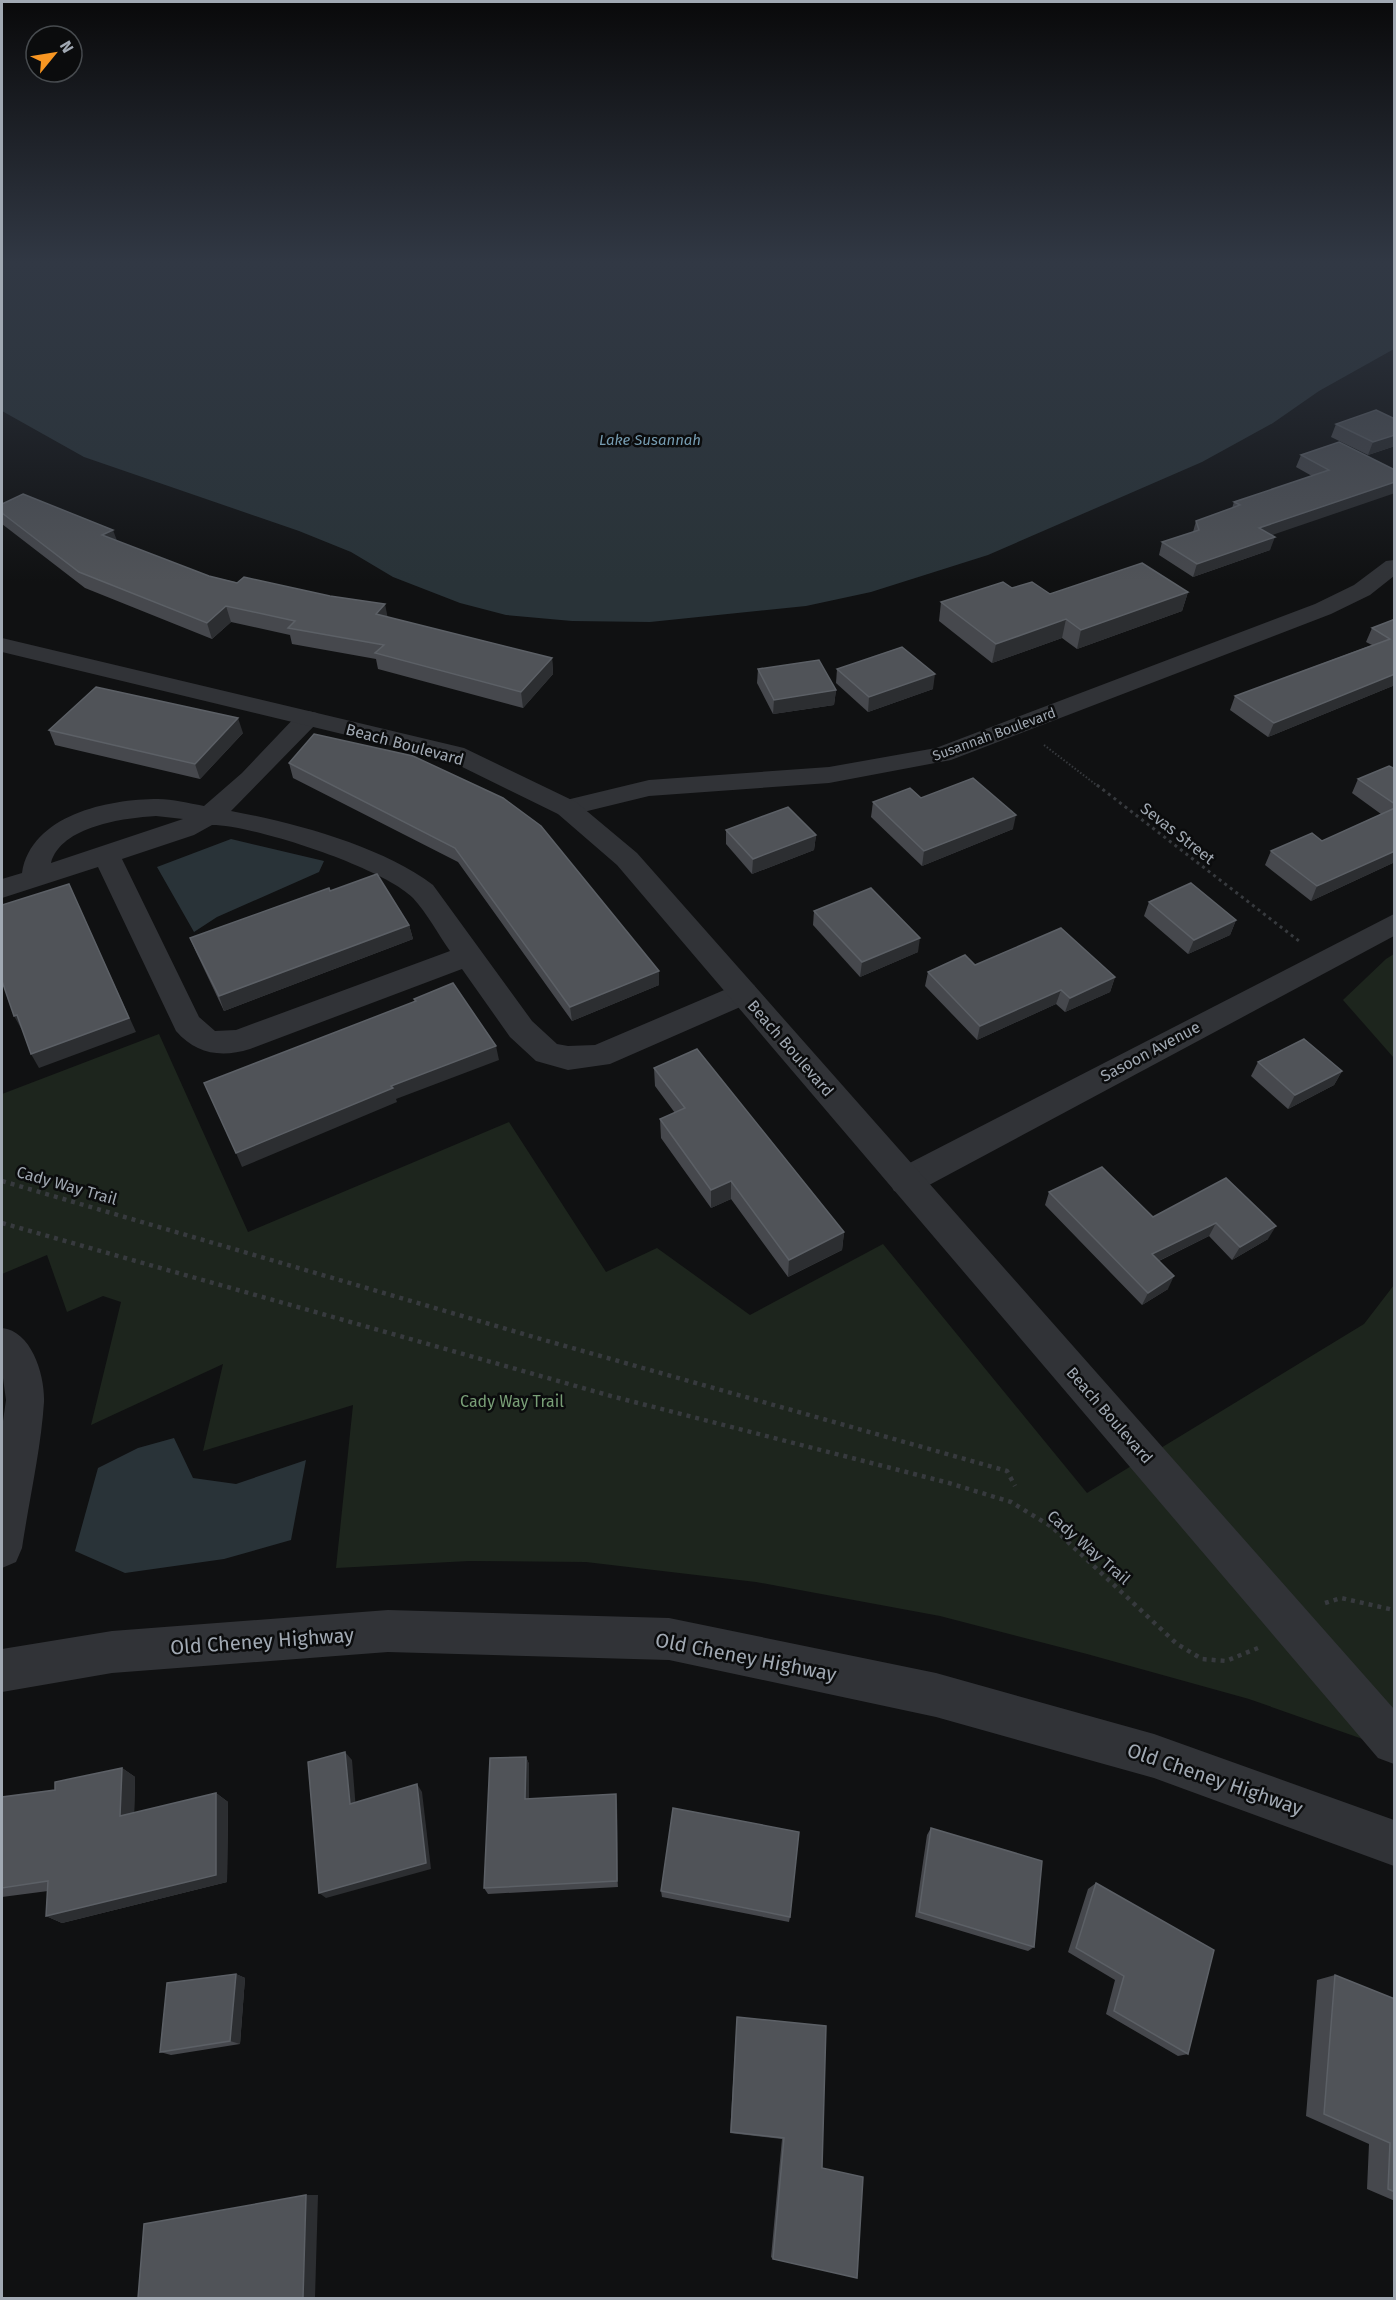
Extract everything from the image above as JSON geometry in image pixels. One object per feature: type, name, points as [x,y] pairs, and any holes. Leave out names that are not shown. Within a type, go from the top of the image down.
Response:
[{"type":"street","name":"Susannah Boulevard","points":[[567,808],[649,788],[829,775],[942,755],[1323,609],[1362,590],[1395,566]]},
{"type":"street","name":"Beach Boulevard","points":[[2,645],[455,753],[567,808],[627,859],[1395,1742]]},
{"type":"street","points":[[2,889],[185,829],[222,805],[308,718]]},
{"type":"street","points":[[35,878],[42,850],[57,835],[80,823],[108,814],[153,806],[289,830],[401,875],[423,892],[526,1035],[547,1053],[568,1058],[598,1056],[743,993]]},
{"type":"street","points":[[106,855],[187,1023],[200,1038],[219,1044],[239,1041],[469,955]]},
{"type":"street","name":"Sasoon Avenue","points":[[906,1180],[1323,959],[1395,924]]},
{"type":"street","points":[[2,1344],[5,1344],[19,1364],[25,1400],[2,1548]]},
{"type":"street","name":"Old Cheney Highway","points":[[2,1671],[112,1652],[388,1631],[669,1639],[936,1695],[1155,1756],[1395,1843]]},
{"type":"path","name":"Sevas Street","points":[[1019,726],[1323,959]]},
{"type":"path","name":"Cady Way Trail","points":[[2,1181],[544,1340],[996,1467],[1011,1475],[1015,1486]]},
{"type":"path","name":"Cady Way Trail","points":[[2,1223],[394,1332],[611,1396],[949,1482],[1011,1502],[1052,1527],[1177,1644],[1202,1659],[1226,1661],[1265,1644]]},
{"type":"path","points":[[1341,1598],[1395,1610]]},
{"type":"green space","points":[[1394,954],[1394,1058],[1343,1000]]},
{"type":"green space","name":"Cady Way Trail","points":[[159,1034],[248,1232],[509,1122],[606,1272],[657,1248],[750,1315],[883,1244],[1087,1493],[1364,1324],[1394,1285],[1394,1750],[1249,1699],[1087,1654],[940,1616],[756,1582],[586,1562],[469,1561],[336,1568],[353,1405],[203,1451],[223,1364],[91,1425],[121,1302],[103,1296],[67,1312],[47,1255],[2,1274],[2,1094]]},
{"type":"water","name":"Lake Susannah","points":[[2,367],[1361,367],[1319,391],[1273,423],[1202,462],[988,555],[871,592],[806,606],[650,622],[572,621],[506,615],[460,603],[393,577],[351,552],[299,531],[84,457],[2,411]]},
{"type":"water","points":[[231,839],[324,861],[319,872],[217,917],[194,932],[157,867]]},
{"type":"water","points":[[174,1438],[193,1478],[236,1484],[306,1460],[291,1540],[224,1559],[125,1573],[75,1551],[98,1468],[138,1448]]},
{"type":"building","points":[[1376,410],[1395,419],[1395,435],[1373,442],[1336,424]]},
{"type":"building","points":[[1339,442],[1395,470],[1395,482],[1259,528],[1275,537],[1197,564],[1162,542],[1199,530],[1196,521],[1240,505],[1234,502],[1329,470],[1301,455]]},
{"type":"building","points":[[23,494],[113,530],[102,535],[209,576],[237,583],[244,577],[330,596],[385,604],[376,614],[552,658],[521,692],[375,653],[384,645],[288,628],[295,621],[226,606],[207,623],[79,572],[2,513],[2,504]]},
{"type":"building","points":[[1142,563],[1188,592],[1081,630],[1066,619],[996,644],[941,602],[1003,582],[1012,588],[1032,582],[1050,594]]},
{"type":"building","points":[[1395,619],[1395,674],[1274,723],[1235,696],[1390,639],[1372,628]]},
{"type":"building","points":[[902,647],[935,674],[869,697],[837,669]]},
{"type":"building","points":[[819,660],[836,690],[774,700],[758,669]]},
{"type":"building","points":[[96,687],[238,718],[195,764],[49,730]]},
{"type":"building","points":[[314,734],[413,756],[503,798],[541,826],[659,971],[570,1007],[455,848],[289,763]]},
{"type":"building","points":[[1389,766],[1395,769],[1395,804],[1358,779]]},
{"type":"building","points":[[973,778],[1016,815],[924,851],[873,802],[910,788],[921,798]]},
{"type":"building","points":[[788,807],[816,835],[753,859],[726,830]]},
{"type":"building","points":[[1395,808],[1395,851],[1317,886],[1271,851],[1312,833],[1322,841]]},
{"type":"building","points":[[377,874],[409,925],[219,996],[190,938],[329,888],[330,891]]},
{"type":"building","points":[[1191,883],[1236,920],[1194,940],[1149,902]]},
{"type":"building","points":[[69,884],[129,1018],[31,1054],[2,981],[2,905]]},
{"type":"building","points":[[871,888],[920,938],[862,962],[814,911]]},
{"type":"building","points":[[1061,928],[1115,977],[1070,998],[1061,990],[980,1026],[928,972],[965,955],[975,965]]},
{"type":"building","points":[[453,983],[496,1046],[391,1086],[393,1088],[236,1153],[204,1083],[416,1001],[414,999]]},
{"type":"building","points":[[1304,1039],[1342,1071],[1295,1095],[1258,1062]]},
{"type":"building","points":[[697,1049],[844,1232],[789,1260],[731,1181],[711,1190],[660,1119],[685,1108],[654,1068]]},
{"type":"building","points":[[1102,1167],[1153,1217],[1226,1178],[1276,1226],[1240,1247],[1216,1223],[1152,1254],[1174,1276],[1148,1293],[1049,1192]]},
{"type":"building","points":[[345,1752],[350,1804],[417,1784],[426,1863],[319,1893],[308,1762]]},
{"type":"building","points":[[526,1757],[525,1799],[616,1794],[617,1881],[484,1888],[490,1758]]},
{"type":"building","points":[[122,1768],[120,1816],[216,1793],[216,1875],[46,1916],[48,1881],[2,1888],[2,1797],[55,1790],[55,1782]]},
{"type":"building","points":[[673,1808],[799,1832],[790,1917],[661,1891]]},
{"type":"building","points":[[931,1828],[1042,1861],[1034,1947],[919,1912]]},
{"type":"building","points":[[1096,1883],[1214,1950],[1188,2054],[1114,2011],[1124,1976],[1076,1948]]},
{"type":"building","points":[[236,1974],[230,2041],[160,2052],[167,1983]]},
{"type":"building","points":[[1335,1975],[1395,1999],[1395,2192],[1388,2189],[1390,2143],[1324,2114]]},
{"type":"building","points":[[737,2017],[826,2026],[822,2168],[863,2177],[857,2278],[773,2259],[784,2138],[731,2132]]},
{"type":"building","points":[[306,2195],[303,2298],[138,2298],[144,2224]]}]
